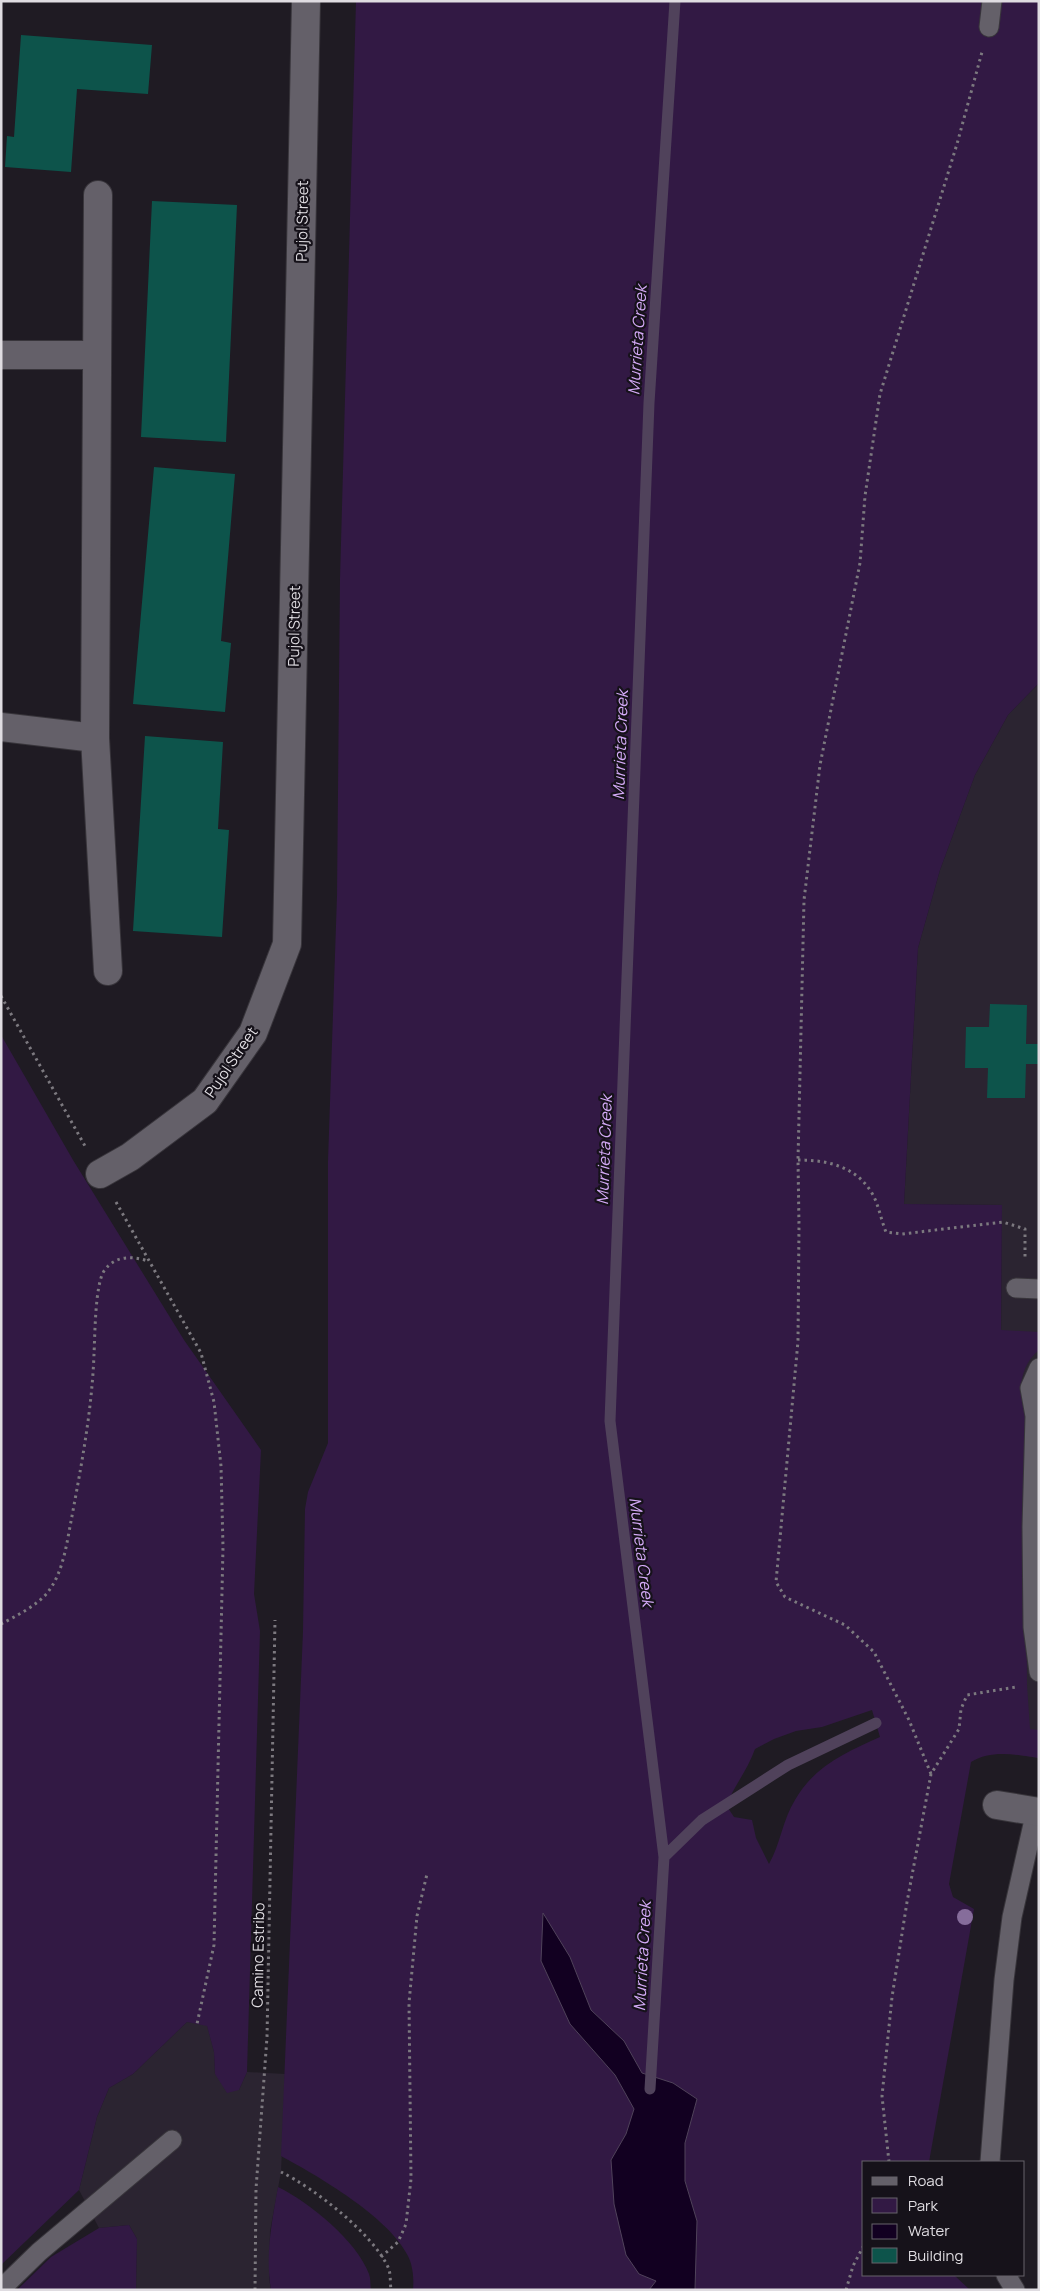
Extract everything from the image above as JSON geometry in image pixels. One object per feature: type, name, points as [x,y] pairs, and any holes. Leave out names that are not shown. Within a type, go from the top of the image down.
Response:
[{"type":"street","name":"Pujol Street","points":[[100,1174],[130,1157],[205,1101],[253,1034],[287,944],[306,1]]},
{"type":"street","points":[[98,195],[95,738],[108,971]]},
{"type":"street","points":[[1,355],[97,355]]},
{"type":"street","points":[[1,727],[95,738]]},
{"type":"street","points":[[997,1805],[1038,1811]]},
{"type":"lane","points":[[989,27],[992,1]]},
{"type":"lane","points":[[1039,1368],[1036,1371],[1030,1388],[1035,1416],[1032,1527],[1033,1627],[1039,1672]]},
{"type":"lane","points":[[990,2161],[1004,1980],[1010,1933],[1038,1811]]},
{"type":"lane","points":[[1,2289],[38,2252],[172,2140]]},
{"type":"lane","points":[[1007,2276],[1015,2290]]},
{"type":"path","points":[[931,1774],[909,1720],[874,1652],[845,1626],[785,1597],[776,1582],[798,1341],[798,1160],[804,900],[820,765],[860,563],[865,496],[880,394],[957,144],[989,27]]},
{"type":"path","points":[[798,1160],[818,1160],[844,1167],[860,1178],[873,1195],[886,1232],[902,1234],[1003,1222],[1025,1229],[1026,1288]]},
{"type":"path","points":[[1,1624],[31,1606],[48,1592],[62,1565],[86,1443],[95,1325],[99,1288],[104,1272],[112,1263],[132,1256],[149,1261]]},
{"type":"path","points":[[197,2024],[214,1945],[223,1547],[221,1466],[214,1402],[201,1353]]},
{"type":"path","name":"Camino Estribo","points":[[255,2290],[256,2189],[267,2036],[275,1620]]},
{"type":"path","points":[[889,2161],[882,2096],[889,2027],[907,1902],[931,1774],[959,1729],[961,1708],[967,1695],[1019,1686]]},
{"type":"path","points":[[381,2257],[398,2242],[406,2224],[411,2179],[409,2003],[416,1916],[427,1874]]},
{"type":"path","points":[[281,2172],[320,2196],[352,2222],[389,2268],[391,2290]]},
{"type":"path","points":[[846,2290],[853,2266],[862,2249]]},
{"type":"shaded area","points":[[1039,683],[1039,1758],[1006,1753],[1001,1340],[1002,1205],[904,1204],[918,948],[940,870],[975,775],[1008,715]]},
{"type":"shaded area","points":[[187,2022],[207,2025],[214,2052],[215,2074],[239,2090],[247,2072],[285,2074],[281,2172],[270,2231],[269,2278],[271,2290],[136,2290],[137,2239],[129,2225],[99,2228],[79,2190],[97,2117],[109,2088],[133,2074]]},
{"type":"green space","points":[[356,1],[1039,1],[1039,683],[1008,715],[975,775],[940,870],[918,948],[904,1204],[1002,1205],[1001,1330],[1039,1332],[1039,1350],[1027,1364],[1021,1388],[1025,1416],[1027,1685],[1030,1729],[1039,1730],[1039,1758],[996,1754],[987,1755],[971,1762],[949,1884],[953,1897],[974,1909],[929,2161],[862,2161],[862,2276],[955,2276],[970,2290],[695,2290],[697,2221],[685,2180],[685,2143],[697,2099],[673,2083],[642,2073],[624,2041],[591,2010],[570,1957],[541,1961],[570,2024],[615,2075],[634,2109],[626,2134],[611,2160],[656,2281],[649,2290],[413,2290],[411,2264],[399,2241],[369,2212],[351,2199],[281,2156],[303,1631],[305,1509],[308,1492],[328,1443],[328,1161],[337,896],[340,579]],"holes":[[[872,1710],[880,1737],[832,1761],[803,1788],[791,1807],[769,1864],[756,1838],[752,1820],[734,1817],[726,1805],[755,1749],[774,1739],[796,1731],[822,1727]]]},
{"type":"green space","points":[[1,1035],[73,1160],[184,1340],[261,1450],[254,1594],[260,1631],[247,2072],[239,2090],[227,2093],[215,2074],[214,2052],[207,2026],[187,2022],[133,2074],[109,2088],[97,2117],[79,2190],[1,2265]]},
{"type":"green space","points":[[278,2187],[304,2202],[343,2236],[363,2261],[370,2276],[371,2290],[271,2290],[269,2251]]},
{"type":"green space","points":[[129,2225],[137,2239],[136,2290],[17,2290],[51,2257],[99,2228]]},
{"type":"water","points":[[543,1913],[570,1957],[591,2010],[624,2041],[642,2073],[673,2083],[697,2099],[685,2143],[685,2181],[697,2221],[695,2290],[649,2290],[656,2281],[639,2274],[626,2255],[614,2204],[611,2160],[626,2134],[634,2109],[615,2075],[570,2024],[541,1961]]},
{"type":"building","points":[[21,35],[152,45],[148,94],[77,89],[71,172],[5,167],[7,136],[14,137]]},
{"type":"building","points":[[152,201],[237,205],[226,442],[141,437]]},
{"type":"building","points":[[154,467],[235,474],[221,641],[231,643],[225,712],[133,704]]},
{"type":"building","points":[[145,736],[223,742],[218,829],[229,830],[222,937],[133,931]]},
{"type":"building","points":[[990,1004],[1027,1005],[1026,1044],[1039,1044],[1039,1064],[1026,1064],[1025,1098],[987,1098],[988,1068],[965,1068],[966,1027],[989,1027]]},
{"type":"waterway","name":"Murrieta Creek","points":[[650,2089],[664,1857],[610,1421],[649,403],[675,1]]},
{"type":"waterway","points":[[664,1857],[702,1820],[788,1765],[876,1723]]}]
